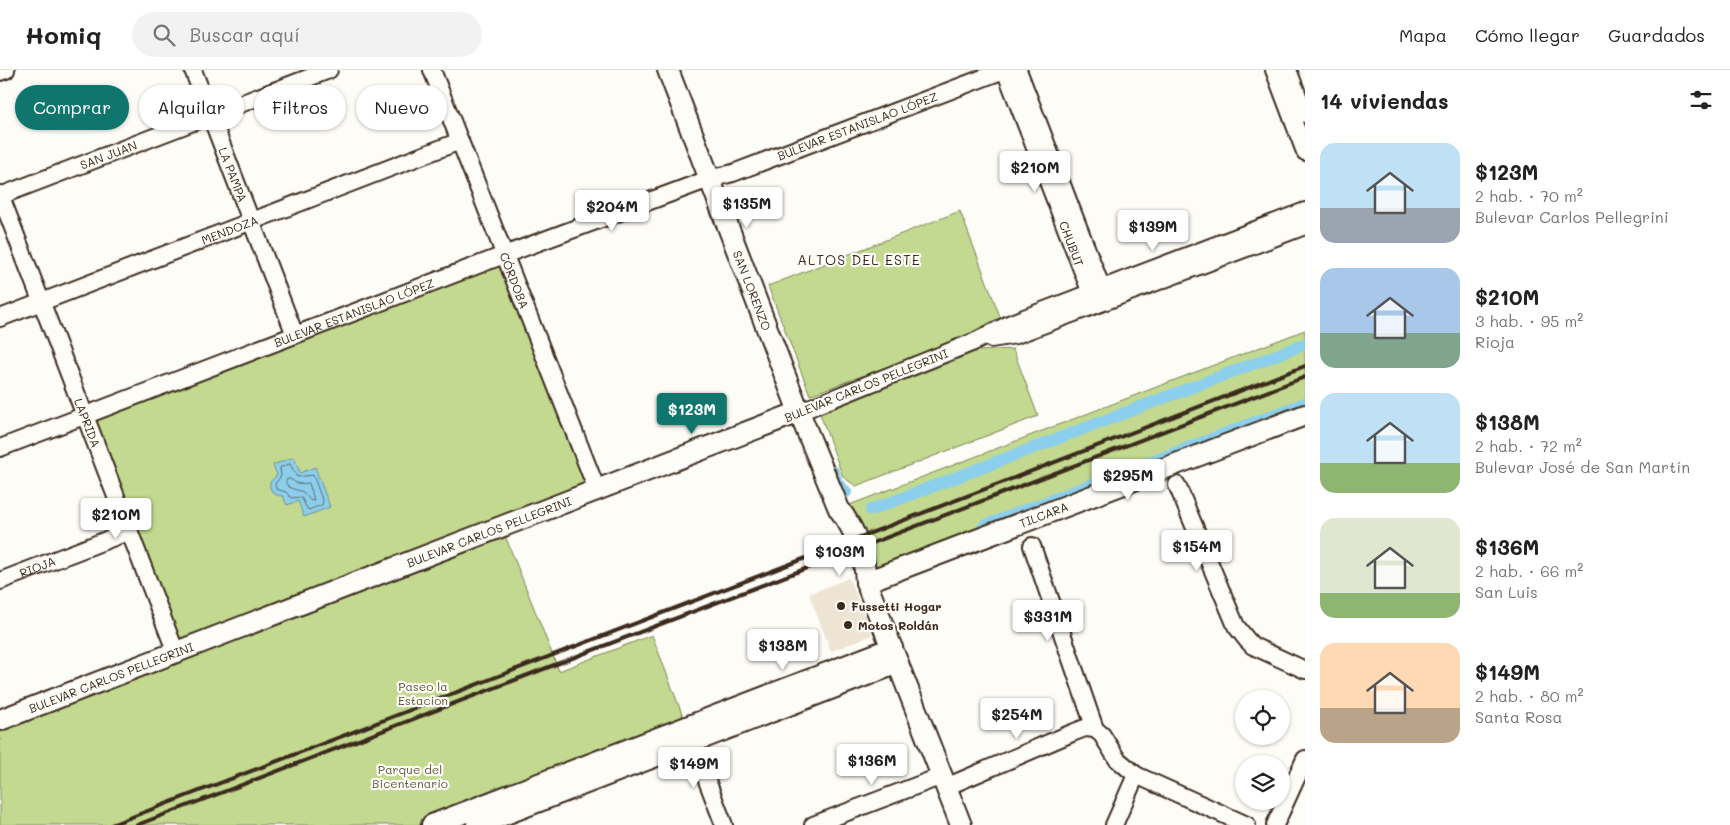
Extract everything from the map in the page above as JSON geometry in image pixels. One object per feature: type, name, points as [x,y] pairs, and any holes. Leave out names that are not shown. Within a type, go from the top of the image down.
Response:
[{"type":"main road","name":"SAN LORENZO","points":[[668,70],[799,412],[839,510],[839,527],[850,540],[854,568],[866,582],[960,825]]},
{"type":"main road","name":"BULEVAR CARLOS PELLEGRINI","points":[[0,720],[799,412]]},
{"type":"main road","name":"TILCARA","points":[[866,582],[1305,416]]},
{"type":"main road","points":[[432,825],[481,820],[690,735],[895,656]]},
{"type":"street","points":[[0,72],[6,70]]},
{"type":"street","name":"LA PAMPA","points":[[193,70],[199,85]]},
{"type":"street","name":"SAN JUAN","points":[[244,102],[329,70]]},
{"type":"street","name":"CÓRDOBA","points":[[432,70],[597,490]]},
{"type":"street","name":"BULEVAR ESTANISLAO LÓPEZ","points":[[709,179],[731,166],[981,70]]},
{"type":"street","name":"BULEVAR ESTANISLAO LÓPEZ","points":[[0,448],[504,255],[709,179],[733,173],[1004,70]]},
{"type":"street","name":"CHUBUT","points":[[1004,70],[1098,297]]},
{"type":"street","name":"CHUBUT","points":[[1018,70],[1098,297]]},
{"type":"street","points":[[1274,70],[1305,152]]},
{"type":"street","points":[[1288,70],[1305,114]]},
{"type":"street","name":"SAN JUAN","points":[[0,195],[171,130]]},
{"type":"street","name":"LA PAMPA","points":[[217,130],[295,335]]},
{"type":"street","name":"MENDOZA","points":[[0,318],[460,141]]},
{"type":"street","name":"LAPRIDA","points":[[0,195],[176,652]]},
{"type":"street","name":"BULEVAR CARLOS PELLEGRINI","points":[[799,412],[976,341],[1014,329],[1098,297],[1305,211]]},
{"type":"street","name":"BULEVAR CARLOS PELLEGRINI","points":[[1098,297],[1305,226]]},
{"type":"street","points":[[1177,485],[1236,626],[1253,646],[1305,670]]},
{"type":"street","name":"RIOJA","points":[[0,581],[130,531]]},
{"type":"street","points":[[1032,546],[1095,729],[1102,735],[1117,759],[1136,775],[1247,825]]},
{"type":"street","points":[[813,825],[944,781],[1085,728],[1095,729]]},
{"type":"street","points":[[690,735],[724,825]]},
{"type":"street","points":[[1275,825],[1305,759]]},
{"type":"street","points":[[1114,825],[1136,775]]},
{"type":"shaded area","points":[[849,578],[872,635],[831,651],[809,594]]},
{"type":"green space","points":[[960,211],[1001,319],[976,334],[810,395],[768,286]]},
{"type":"green space","points":[[504,255],[597,490],[502,528],[559,671],[652,635],[687,727],[432,825],[0,825],[0,720],[176,652],[85,415]]},
{"type":"green space","points":[[1305,330],[1305,416],[866,582],[850,557],[843,538],[839,509]]},
{"type":"green space","points":[[1013,349],[1038,416],[856,486],[843,477],[820,414],[978,351]]},
{"type":"water","points":[[294,457],[300,473],[315,467],[330,507],[304,517],[298,501],[287,505],[283,496],[277,495],[271,490],[270,482],[277,475],[273,465]]},
{"type":"waterway","points":[[871,510],[1305,344]]},
{"type":"waterway","points":[[984,526],[1305,403]]},
{"type":"waterway","points":[[833,471],[837,483],[846,492]]},
{"type":"railway","points":[[111,825],[1305,366]]},
{"type":"railway","points":[[137,825],[1305,377]]},
{"type":"place","name":"Fussetti Hogar","points":[[841,606]]},
{"type":"place","name":"Motos Roldán","points":[[848,625]]},
{"type":"district","name":"ALTOS DEL ESTE","points":[[859,259]]},
{"type":"park label","name":"Paseo la Estacion","points":[[423,693]]},
{"type":"park label","name":"Parque del Bicentenario","points":[[410,776]]}]
